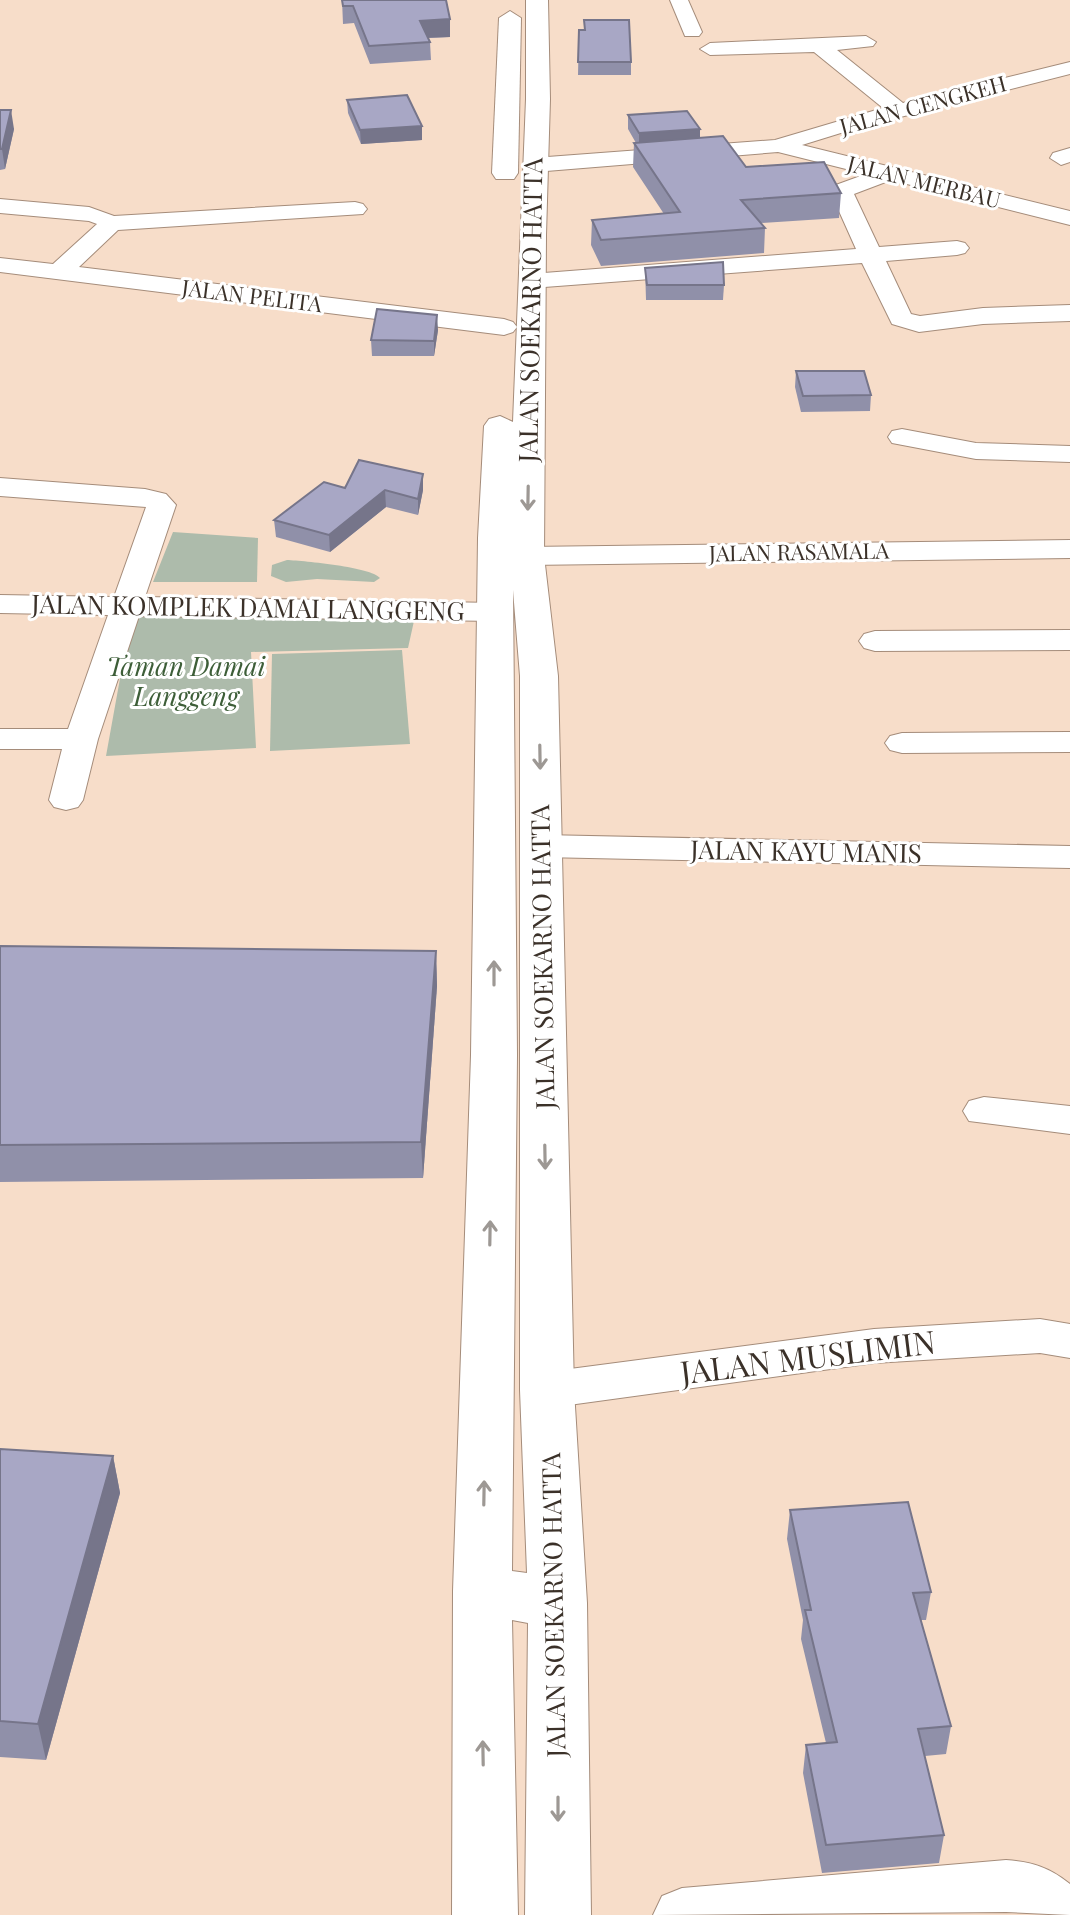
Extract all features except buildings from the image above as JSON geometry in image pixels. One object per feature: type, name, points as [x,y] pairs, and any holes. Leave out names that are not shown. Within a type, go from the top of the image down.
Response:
[{"type":"main road","name":"JALAN SOEKARNO HATTA","points":[[511,0],[520,118],[534,165],[527,556],[539,676],[547,1390],[558,1603],[558,1915]]},
{"type":"main road","name":"JALAN SOEKARNO HATTA","points":[[485,1915],[482,1591],[494,1070],[496,603],[504,327],[520,118],[537,0]]},
{"type":"main road","points":[[482,1591],[558,1603]]},
{"type":"street","points":[[679,0],[692,32]]},
{"type":"street","points":[[710,49],[866,42]]},
{"type":"street","points":[[819,46],[898,110]]},
{"type":"street","name":"JALAN CENGKEH","points":[[777,146],[898,110],[1070,68]]},
{"type":"street","points":[[1029,77],[1070,92]]},
{"type":"street","points":[[534,165],[777,146]]},
{"type":"street","name":"JALAN MERBAU","points":[[777,146],[1070,218]]},
{"type":"street","points":[[890,173],[841,191],[901,319],[907,323],[1070,313]]},
{"type":"street","points":[[0,206],[89,214],[102,217],[109,223],[355,209]]},
{"type":"street","points":[[148,223],[269,237],[311,213]]},
{"type":"street","points":[[59,272],[106,230],[109,223]]},
{"type":"street","points":[[531,281],[957,248]]},
{"type":"street","name":"JALAN PELITA","points":[[0,265],[504,327]]},
{"type":"street","points":[[902,437],[976,451],[1070,454]]},
{"type":"street","points":[[0,487],[156,500],[161,505],[81,739],[66,800]]},
{"type":"street","name":"JALAN RASAMALA","points":[[527,556],[1070,549]]},
{"type":"street","points":[[0,579],[131,593]]},
{"type":"street","name":"JALAN KOMPLEK DAMAI LANGGENG","points":[[0,594],[131,593],[496,603]]},
{"type":"street","name":"JALAN KOMPLEK DAMAI LANGGENG","points":[[0,604],[131,593]]},
{"type":"street","points":[[875,641],[1070,640]]},
{"type":"street","points":[[0,739],[81,739]]},
{"type":"street","points":[[902,743],[1070,742]]},
{"type":"street","name":"JALAN KAYU MANIS","points":[[542,846],[1070,857]]},
{"type":"street","points":[[984,1111],[1070,1120]]},
{"type":"street","name":"JALAN MUSLIMIN","points":[[547,1390],[874,1346],[1040,1336],[1070,1341]]},
{"type":"street","points":[[682,1915],[1006,1886],[1034,1889],[1055,1907],[1055,1915]]},
{"type":"green space","points":[[173,532],[258,538],[257,582],[153,582]]},
{"type":"green space","name":"Taman Damai Langgeng","points":[[287,560],[351,568],[380,578],[374,582],[317,579],[286,582],[271,576],[272,565]]},
{"type":"green space","name":"Taman Damai Langgeng","points":[[132,612],[416,612],[408,648],[251,652],[256,748],[106,756]]},
{"type":"green space","points":[[402,650],[410,744],[270,751],[272,654]]}]
